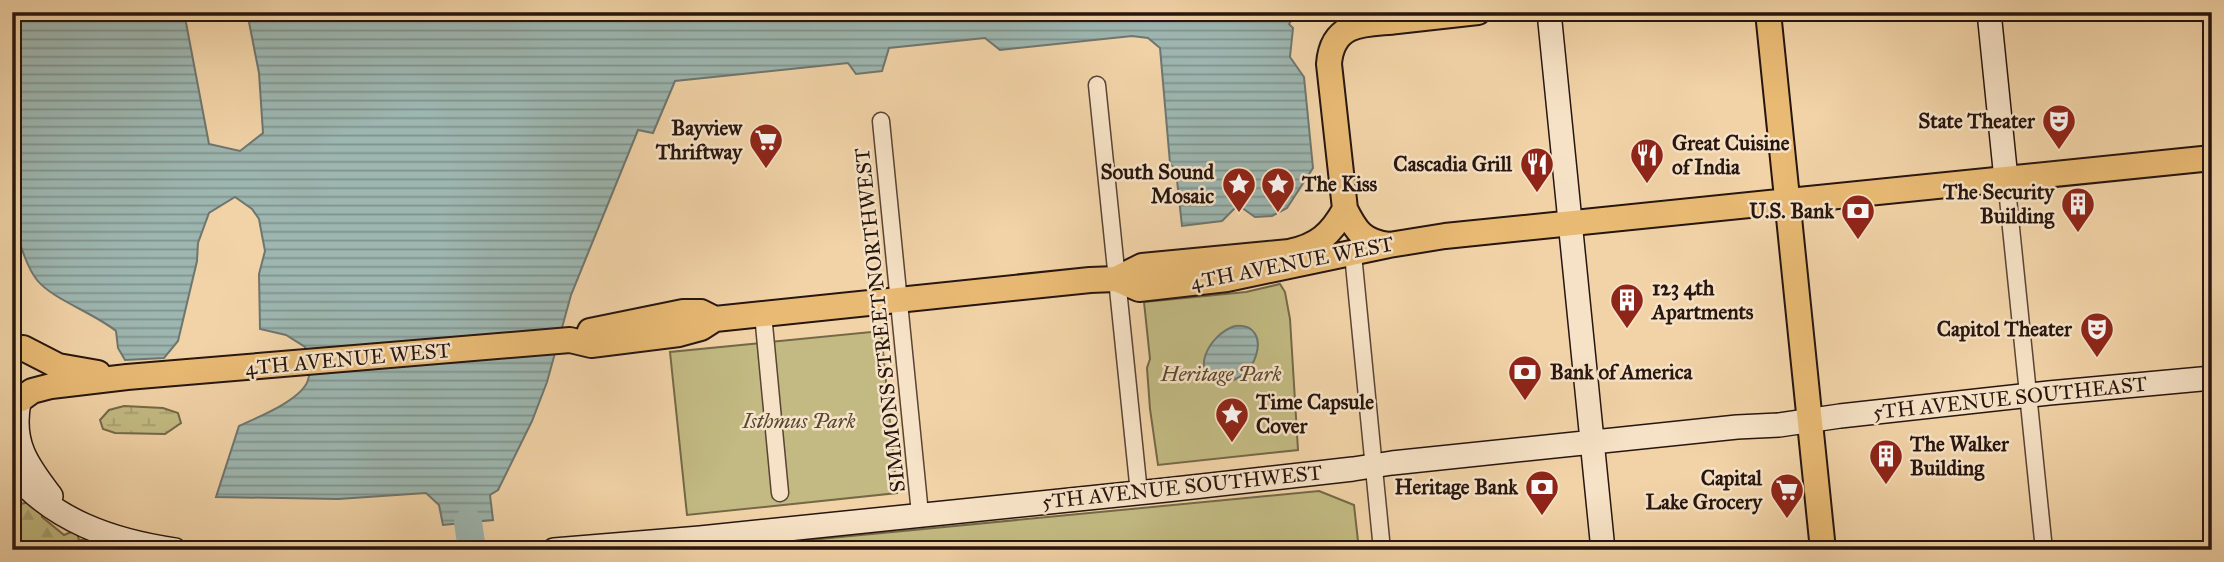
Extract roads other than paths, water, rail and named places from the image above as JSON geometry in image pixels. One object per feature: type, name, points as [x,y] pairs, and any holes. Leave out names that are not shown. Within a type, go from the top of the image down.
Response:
[{"type":"main road","points":[[1389,245],[1366,239],[1350,220],[1345,209],[1329,52],[1339,36],[1350,29],[1371,24],[1478,12]]},
{"type":"main road","points":[[1768,12],[1823,550]]},
{"type":"main road","name":"4TH AVENUE WEST","points":[[127,377],[584,339],[678,334],[701,328],[715,319],[1090,280],[1116,279],[1139,289],[1152,288],[1227,279],[1445,236],[2212,158]]},
{"type":"main road","points":[[1116,279],[1142,266],[1303,249],[1322,240],[1345,209]]},
{"type":"main road","points":[[18,342],[46,361],[75,369],[127,377]]},
{"type":"main road","points":[[18,342],[29,361],[30,374],[23,400]]},
{"type":"main road","points":[[23,400],[127,377]]},
{"type":"street","points":[[1549,12],[1603,550]]},
{"type":"street","points":[[1989,12],[2044,550]]},
{"type":"street","points":[[2210,12],[2212,27]]},
{"type":"street","points":[[1097,85],[1139,493]]},
{"type":"street","name":"SIMMONS STREET NORTHWEST","points":[[881,121],[920,514]]},
{"type":"street","points":[[1353,254],[1382,550]]},
{"type":"street","points":[[763,314],[780,493]]},
{"type":"street","name":"5TH AVENUE SOUTHEAST","points":[[1809,421],[2029,395],[2212,378]]},
{"type":"street","points":[[23,400],[16,418],[20,446],[27,462],[68,518]]},
{"type":"street","name":"5TH AVENUE SOUTHWEST","points":[[554,550],[700,538],[1139,493],[1809,421]]},
{"type":"street","points":[[12,471],[32,494],[68,518],[97,531],[149,546],[175,550]]},
{"type":"water","points":[[12,12],[184,12],[209,144],[240,151],[263,133],[259,73],[247,12],[1286,12],[1293,18],[1289,24],[1293,28],[1290,57],[1304,77],[1313,168],[1287,208],[1272,216],[1255,217],[1238,205],[1222,221],[1182,226],[1176,171],[1170,163],[1160,48],[1148,38],[1132,36],[1000,50],[985,38],[889,48],[882,71],[856,74],[848,63],[675,81],[653,133],[638,130],[571,295],[547,382],[532,421],[498,490],[490,495],[493,520],[443,525],[439,505],[426,493],[338,499],[216,497],[239,426],[288,401],[304,387],[309,376],[305,347],[286,335],[260,329],[259,274],[265,251],[259,219],[252,209],[235,197],[209,213],[198,243],[197,261],[178,341],[164,358],[125,360],[118,348],[116,331],[44,287],[33,274],[19,242],[12,218]]},
{"type":"water","points":[[1235,326],[1248,327],[1255,334],[1258,343],[1256,354],[1243,374],[1233,380],[1220,381],[1210,377],[1205,371],[1206,354],[1217,337]]},
{"type":"waterway","points":[[468,522],[472,550]]},
{"type":"place","name":"State Theater","points":[[2059,151]]},
{"type":"place","name":"Bayview Thriftway","points":[[766,170]]},
{"type":"place","name":"Great Cuisine of India","points":[[1647,185]]},
{"type":"place","name":"Cascadia Grill","points":[[1537,194]]},
{"type":"place","name":"South Sound Mosaic","points":[[1239,214]]},
{"type":"place","name":"The Kiss","points":[[1278,214]]},
{"type":"place","name":"The Security Building","points":[[2078,234]]},
{"type":"place","name":"U.S. Bank","points":[[1858,241]]},
{"type":"place","name":"123 4th Apartments","points":[[1627,330]]},
{"type":"place","name":"Capitol Theater","points":[[2097,359]]},
{"type":"place","name":"Bank of America","points":[[1525,402]]},
{"type":"place","name":"Time Capsule Cover","points":[[1232,444]]},
{"type":"place","name":"The Walker Building","points":[[1886,486]]},
{"type":"place","name":"Heritage Bank","points":[[1542,517]]},
{"type":"place","name":"Capital Lake Grocery","points":[[1787,520]]},
{"type":"park label","name":"Heritage Park","points":[[1221,374]]},
{"type":"park label","name":"Isthmus Park","points":[[799,421]]}]
